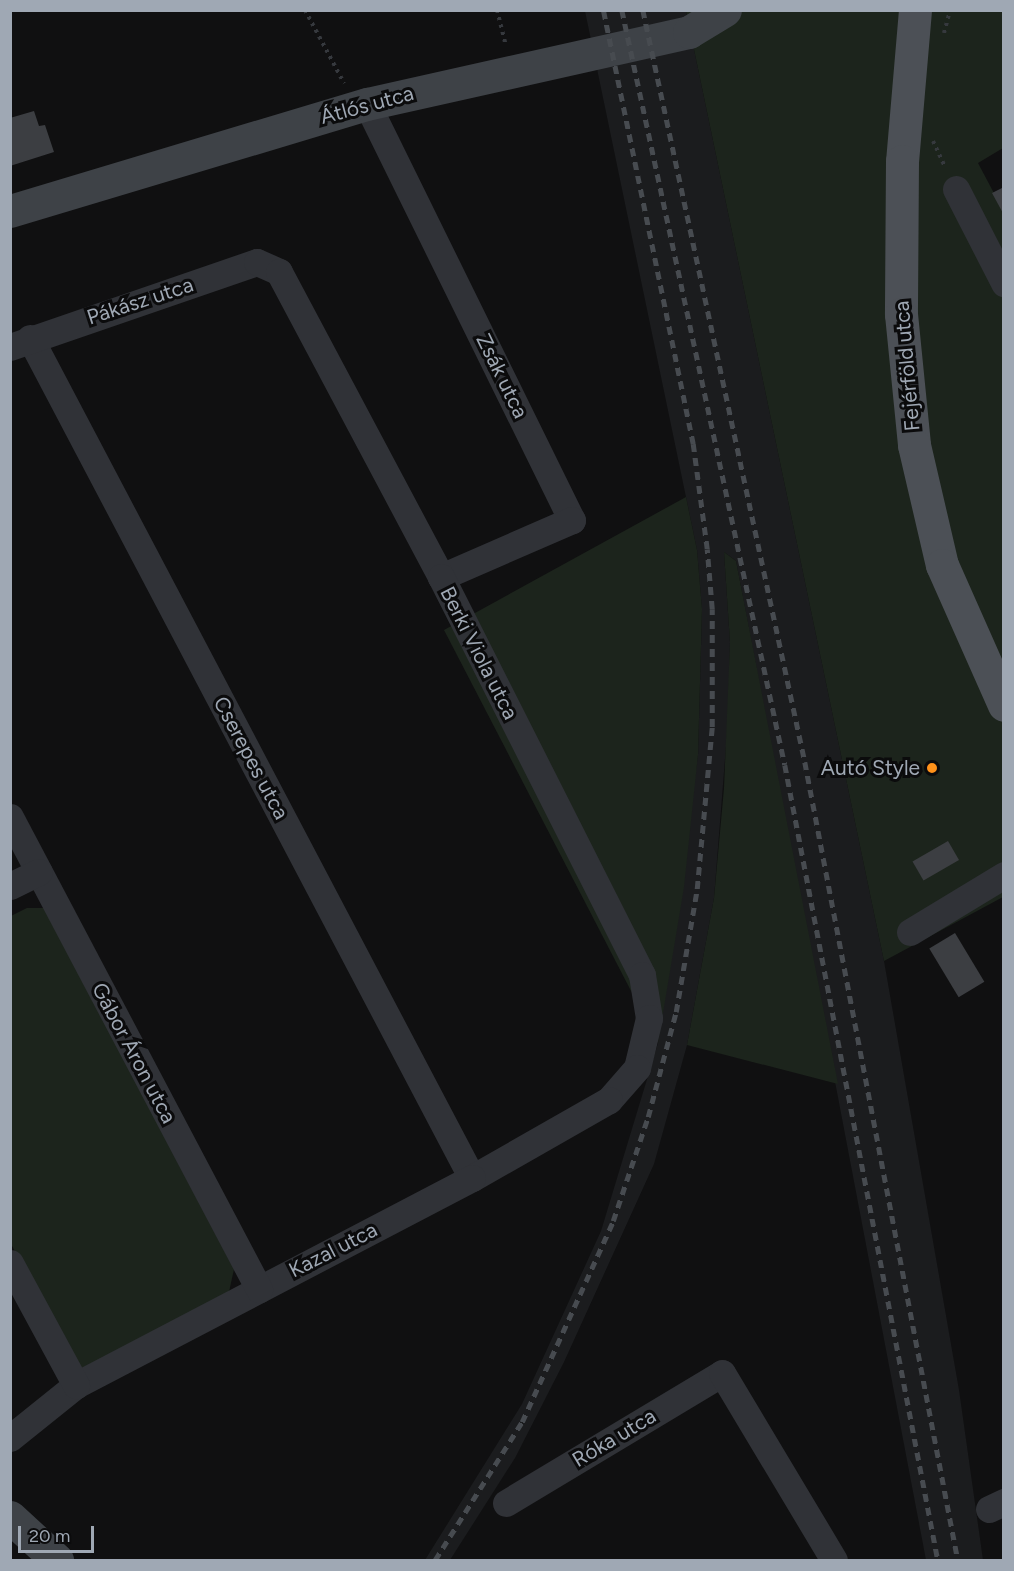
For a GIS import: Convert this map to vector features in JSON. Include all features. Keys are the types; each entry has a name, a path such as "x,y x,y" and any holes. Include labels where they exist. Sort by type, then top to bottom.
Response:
{"main road":[{"name":"Fejérföld utca","path":"915,10 902,161 901,314 914,445 942,565 1004,705"}],"street":[{"name":"Átlós utca","path":"10,211 362,106 689,32 725,10"},
{"name":"Zsák utca","path":"362,106 573,519 441,577"},
{"path":"956,189 1004,283"},
{"name":"Pákász utca","path":"20,342 257,262 271,266"},
{"name":"Berki Viola utca","path":"271,266 279,272 441,577 642,975 649,1018 644,1052"},
{"name":"Cserepes utca","path":"20,342 472,1178"},
{"name":"Gábor Áron utca","path":"10,817 259,1289"},
{"path":"10,886 39,872"},
{"path":"910,932 1004,875"},
{"name":"Kazal utca","path":"10,1438 76,1385 472,1178 609,1100 629,1080 644,1052"},
{"path":"10,1263 76,1385"},
{"name":"Róka utca","path":"506,1503 722,1373 834,1560"},
{"path":"10,1517 57,1560"}],"path":[{"path":"305,10 362,106"},
{"path":"497,10 513,70"},
{"path":"928,131 956,189"}],"shaded area":[{"path":"585,11 686,11 884,961 959,1390 983,1560 926,1560 736,561 724,552 730,642 728,721 714,898 687,1045 654,1164 564,1362 515,1458 450,1560 425,1560 522,1404 601,1231 658,1043 698,755 702,610 697,550"},
{"path":"686,11 1003,11 1003,148 978,163 1004,212 1003,897 884,961"},
{"path":"686,497 697,550 702,609 698,755 684,887 658,1043 444,630"},
{"path":"724,552 736,561 838,1084 687,1045 714,898 724,788 730,642"},
{"path":"27,908 44,908 234,1269 229,1292 79,1370 11,1244 11,916"}],"building":[{"path":"34,111 39,126 45,125 54,152 10,166 10,118"},
{"path":"1004,187 1004,215 992,193"},
{"path":"948,841 959,860 923,881 912,862"},
{"path":"955,933 984,982 959,997 929,948"}],"railway":[{"path":"435,1560 522,1422 613,1221 648,1117 676,1012 697,889 712,727 712,609 707,549 693,444 603,10"},
{"path":"622,10 785,765 938,1560"},
{"path":"643,10 805,762 958,1560"}],"place":[{"name":"Autó Style","path":"932,768"}]}
